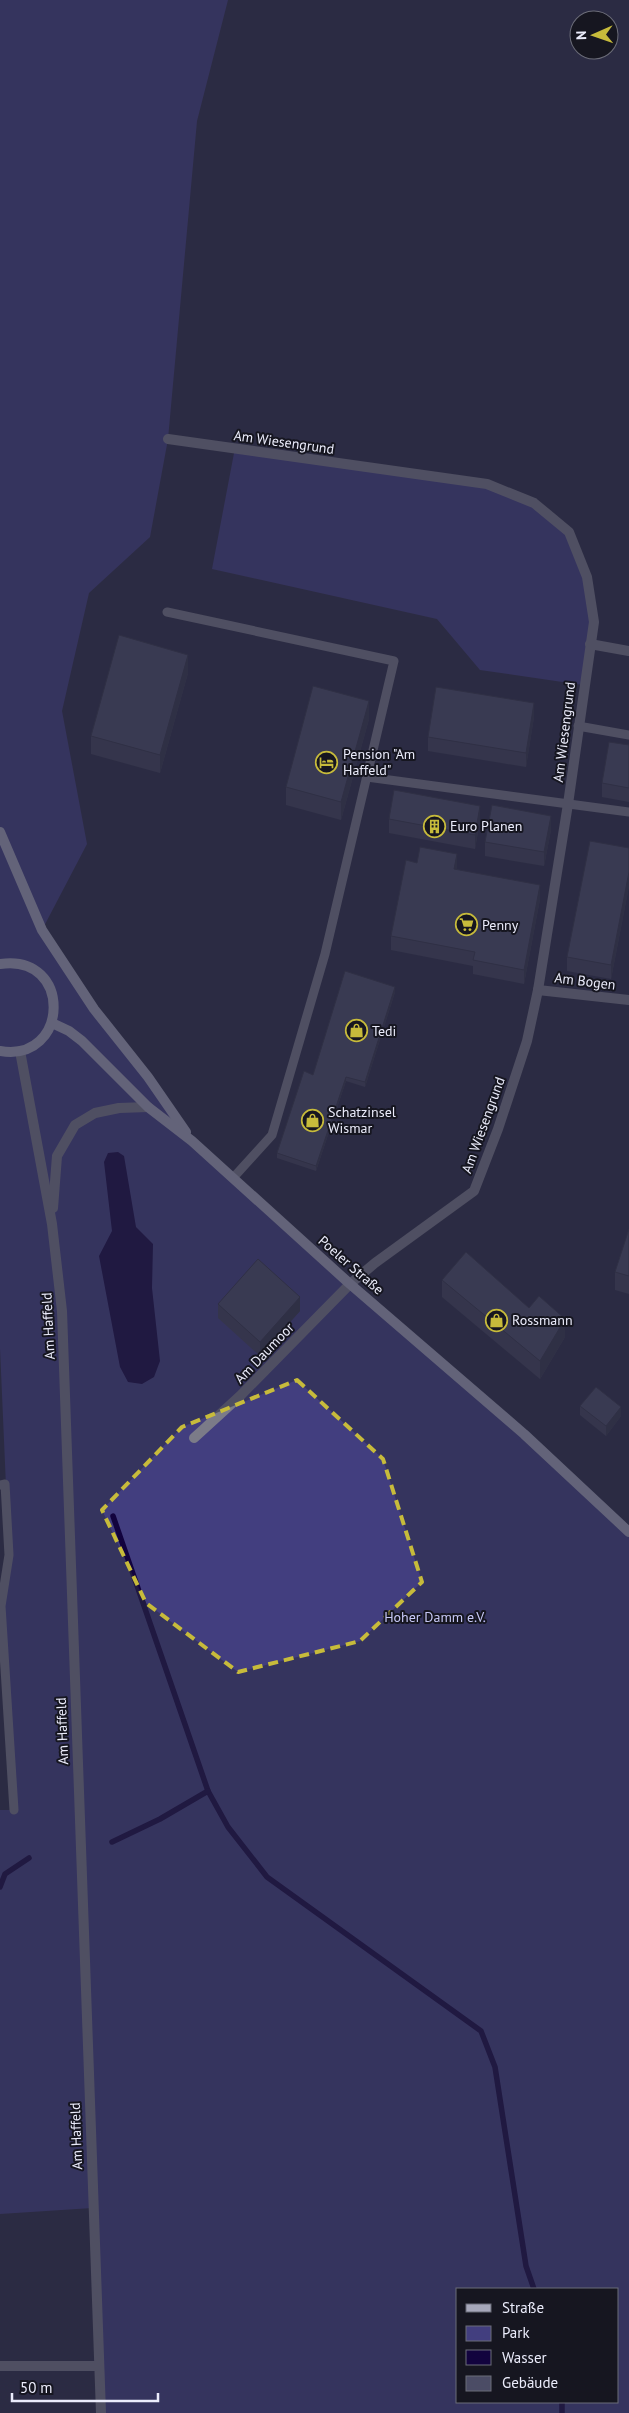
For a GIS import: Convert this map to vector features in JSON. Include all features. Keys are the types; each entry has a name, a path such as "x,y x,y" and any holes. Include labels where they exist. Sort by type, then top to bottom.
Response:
{"main road":[{"path":"0,832 42,930 94,1008 148,1077 192,1141"},
{"path":"0,964 25,965 38,972 48,984 54,997 55,1012 52,1023 42,1038 31,1048 20,1051 0,1051"},
{"name":"Poeler Straße","path":"52,1023 69,1031 82,1041 148,1107 192,1141 350,1284 524,1434 629,1532"}],"street":[{"name":"Am Wiesengrund","path":"168,439 487,484 534,503 569,532 587,577 594,622 568,804 538,990 527,1041 498,1129 474,1191 375,1263 350,1284"},
{"path":"590,644 629,651"},
{"name":"Am Bogen","path":"538,990 629,1000"},
{"name":"Am Haffeld","path":"20,1051 52,1224 62,1311 101,2413"},
{"path":"52,1224 57,1156 75,1125 95,1112 119,1108 148,1107"},
{"name":"Am Daumoor","path":"194,1438 240,1396 350,1284"},
{"path":"0,2366 99,2366"}],"lane":[{"path":"167,612 394,661 326,954 272,1135 232,1178"},
{"path":"578,726 629,735"},
{"path":"367,777 629,812"},
{"path":"0,1485 5,1484 9,1554 1,1606 14,1810"}],"highlighted area":[{"path":"297,1380 383,1459 422,1582 360,1641 238,1672 146,1603 102,1510 182,1427"}],"green space":[{"name":"Hoher Damm e.V.","path":"0,0 228,0 197,121 168,439 150,537 89,593 62,711 87,844 42,930 192,1141 629,1532 629,2413 101,2413 92,2208 0,2214 0,1810 13,1810 1,1606 9,1555 0,1348"},
{"path":"235,448 487,484 534,503 569,532 587,577 594,622 583,685 480,670 437,619 212,569"}],"water":[{"path":"118,1152 124,1156 136,1227 153,1244 152,1288 160,1361 154,1377 142,1384 128,1382 120,1367 99,1256 112,1231 104,1162 108,1153"}],"building":[{"path":"119,635 188,655 160,755 91,736"},
{"name":"Pension \"Am Haffeld\"","path":"313,686 369,701 341,802 286,787"},
{"path":"436,687 534,703 526,753 428,737"},
{"path":"609,742 629,745 629,788 602,783"},
{"path":"394,790 480,806 475,835 389,819"},
{"path":"492,805 551,816 544,852 485,842"},
{"path":"590,841 629,848 629,872 611,965 567,957"},
{"name":"Penny","path":"420,847 457,854 454,869 540,885 524,970 473,960 475,952 391,936 406,860 417,863"},
{"path":"345,971 395,987 365,1082 346,1077 316,1166 277,1153 304,1071 313,1075"},
{"path":"629,1229 629,1276 615,1272"},
{"path":"466,1252 529,1308 539,1296 565,1319 540,1361 442,1280"},
{"path":"258,1259 300,1297 260,1342 218,1304"},
{"path":"596,1387 621,1407 606,1426 580,1406"}],"waterway":[{"path":"113,1516 208,1791 228,1827 267,1877 481,2031 495,2067 526,2266 534,2288"},
{"path":"112,1842 160,1819 208,1791"},
{"path":"0,1887 5,1874 29,1858"},
{"path":"562,2403 562,2413"}],"place":[{"name":"Pension \"Am Haffeld\"","path":"327,762"},
{"name":"Euro Planen","path":"434,826"},
{"name":"Penny","path":"466,925"},
{"name":"Tedi","path":"356,1031"},
{"name":"Schatzinsel Wismar","path":"312,1120"},
{"name":"Rossmann","path":"496,1320"}]}
